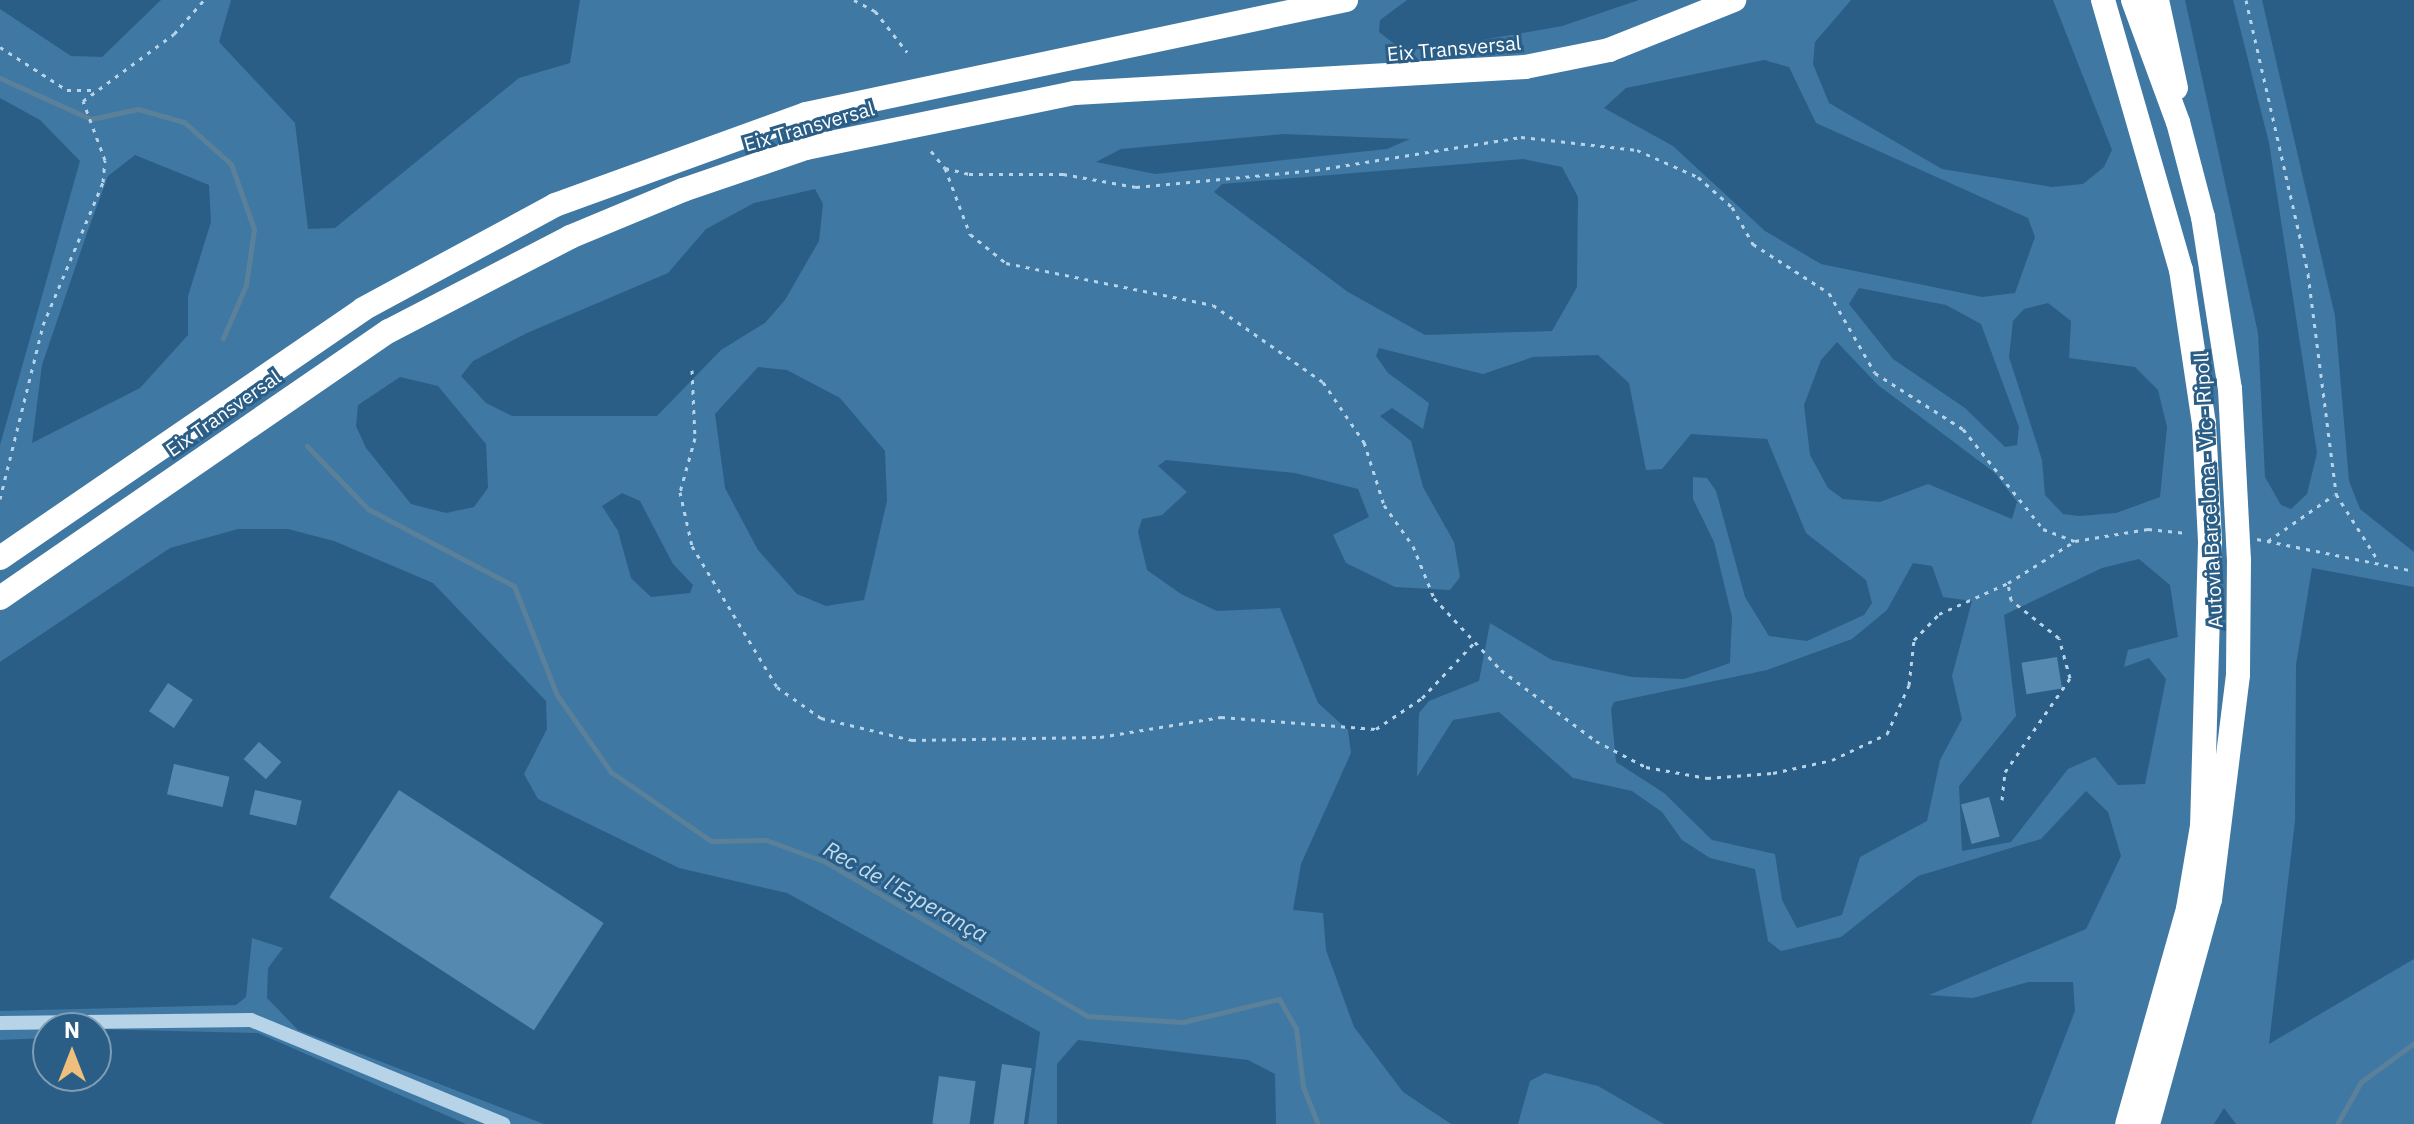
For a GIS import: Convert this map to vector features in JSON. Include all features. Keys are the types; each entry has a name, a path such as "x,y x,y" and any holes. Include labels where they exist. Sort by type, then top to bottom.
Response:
{"highway":[{"name":"Eix Transversal","path":"0,558 363,309 555,205 806,114 1346,0"},
{"name":"Eix Transversal","path":"0,598 389,331 570,237 683,190 806,148 1075,93 1525,67 1609,50 1734,0"},
{"name":"Autovia Barcelona - Vic - Ripoll","path":"2103,0 2181,270 2204,423 2210,542 2202,826 2188,909 2127,1124"},
{"name":"Autovia Barcelona - Vic - Ripoll","path":"2133,0 2178,122 2224,331 2240,618 2210,899 2148,1124"},
{"path":"2157,0 2175,69 2178,122"}],"street":[{"path":"0,1023 251,1020 503,1124"}],"path":[{"path":"0,499 43,325 103,182 105,160 83,101 91,90 174,34 204,0"},
{"path":"854,0 875,11 907,52"},
{"path":"2246,0 2308,274 2336,494 2379,562"},
{"path":"0,47 67,90 91,90"},
{"path":"945,168 1063,174 1136,187 1557,137 1669,160 1732,207 1753,244 1829,293 1875,373 1963,429 2043,529 2075,541"},
{"path":"931,151 945,168 970,234 1006,263 1213,305 1323,382 1364,442 1384,505 1408,536 1434,598 1474,643 1552,710 1646,767 1707,778 1773,773 1832,760 1887,734 1909,685 1914,640 1939,614 2008,583 2075,541 2148,529 2191,533"},
{"path":"692,370 695,438 680,492 692,546 777,687 821,718 912,740 1100,737 1221,717 1376,729 1422,698 1474,643"},
{"path":"2268,541 2336,494"},
{"path":"2257,539 2414,571"},
{"path":"2002,800 2005,772 2070,678 2059,638 2011,600 2008,583"}],"shaded area":[{"path":"161,0 231,0 219,42 295,123 308,229 335,228 519,78 570,63 580,0 1407,0 1380,20 1379,32 1397,46 1431,49 1562,26 1639,0 1851,0 1815,42 1813,64 1829,103 1942,169 2052,187 2083,184 2104,167 2112,150 2053,0 2185,0 2258,333 2265,477 2281,505 2291,509 2307,494 2317,453 2269,143 2233,0 2262,0 2335,316 2349,481 2360,509 2414,552 2414,587 2312,568 2296,665 2295,821 2269,1044 2414,959 2414,1124 2236,1124 2224,1108 2214,1124 2031,1124 2075,1011 2073,982 2028,982 1973,998 1929,995 2086,929 2121,856 2108,812 2086,791 2041,839 1918,876 1841,937 1781,951 1768,941 1755,869 1710,858 1682,840 1662,812 1632,791 1573,778 1499,712 1453,720 1417,777 1419,713 1429,701 1479,681 1490,623 1552,660 1632,677 1684,679 1730,663 1732,617 1714,542 1693,499 1693,477 1707,478 1716,491 1745,597 1769,636 1807,641 1864,615 1872,603 1866,580 1806,533 1767,439 1691,434 1662,469 1646,470 1629,383 1598,355 1533,357 1483,374 1379,348 1376,356 1388,373 1429,403 1423,429 1392,408 1380,416 1411,441 1423,487 1454,542 1460,577 1450,590 1395,587 1346,563 1333,535 1369,517 1358,489 1295,473 1166,460 1158,466 1187,492 1162,515 1142,519 1138,532 1147,570 1181,594 1217,611 1280,608 1318,703 1348,730 1351,753 1301,864 1293,910 1323,913 1326,950 1354,1027 1403,1092 1451,1124 1276,1124 1275,1074 1248,1060 1078,1040 1057,1064 1057,1124 1028,1124 1040,1032 787,893 679,868 538,799 524,774 547,729 546,701 433,583 334,541 288,529 238,529 170,548 0,662 0,445 80,161 40,120 0,98 0,9 71,56 102,57","holes":["1764,60 1789,67 1816,123 2028,218 2035,237 2015,293 1982,297 1821,264 1765,231 1673,146 1604,108 1626,88","1284,134 1410,139 1387,149 1155,174 1096,162 1121,149","135,155 209,185 211,222 188,296 188,335 140,388 32,443 42,365 108,176","1523,159 1562,167 1578,197 1577,287 1552,331 1425,335 1348,292 1214,192 1222,184","815,189 823,204 819,241 785,300 765,323 721,350 657,416 512,416 486,403 461,376 473,361 527,333 668,273 706,229 754,203","1859,288 1946,305 1981,324 2019,427 2017,445 2005,447 1965,408 1893,359 1849,304","2048,303 2071,321 2069,358 2135,367 2158,390 2167,427 2160,497 2116,513 2063,514 2045,495 2042,460 2009,357 2013,321 2024,309","1837,342 1878,385 1995,473 2017,502 2012,519 1928,484 1880,502 1843,499 1828,488 1810,455 1804,405 1821,360","758,367 787,370 840,398 885,451 887,501 864,600 826,606 797,594 758,550 725,488 715,414","400,377 438,386 486,444 488,488 474,507 446,513 411,504 366,448 356,426 358,405","622,493 640,501 673,564 693,585 690,593 651,597 631,578 618,531 602,506","2139,559 2170,585 2178,637 2128,650 2124,667 2149,658 2166,679 2145,784 2118,785 2095,757 2068,769 2011,842 1962,851 1959,786 2016,716 2004,615 2102,568","1913,563 1932,566 1943,597 1972,601 1952,676 1962,719 1940,760 1927,821 1860,857 1842,915 1797,928 1782,900 1775,854 1712,840 1664,793 1616,762 1611,709 1614,702 1767,670 1852,639 1887,610"]},
{"path":"252,938 283,948 268,968 267,998 298,1030 544,1124 466,1124 258,1033 112,1030 112,1012 32,1012 32,1039 0,1040 0,1011 236,1005 246,997"},
{"path":"1545,1073 1598,1086 1664,1124 1518,1124 1530,1081"}],"building":[{"path":"2057,657 2062,689 2026,694 2021,663"},
{"path":"168,683 193,700 174,728 149,711"},
{"path":"259,742 281,762 266,779 244,759"},
{"path":"174,764 230,777 223,807 167,794"},
{"path":"255,790 302,801 296,825 249,814"},
{"path":"399,790 604,923 534,1030 329,897"},
{"path":"1989,797 2000,837 1972,844 1961,805"},
{"path":"1002,1064 1032,1068 1024,1124 994,1124"},
{"path":"939,1076 976,1081 970,1124 932,1124"}],"waterway":[{"name":"Rec de l'Esperança","path":"0,78 91,119 138,109 184,122 231,164 254,229 246,285 223,338"},
{"name":"Rec de l'Esperança","path":"307,446 368,509 514,586 557,695 611,772 711,841 766,840 826,862 1087,1016 1183,1022 1279,999 1296,1028 1303,1087 1318,1124"},
{"name":"Rec de l'Esperança","path":"2337,1124 2361,1082 2414,1043"}]}
